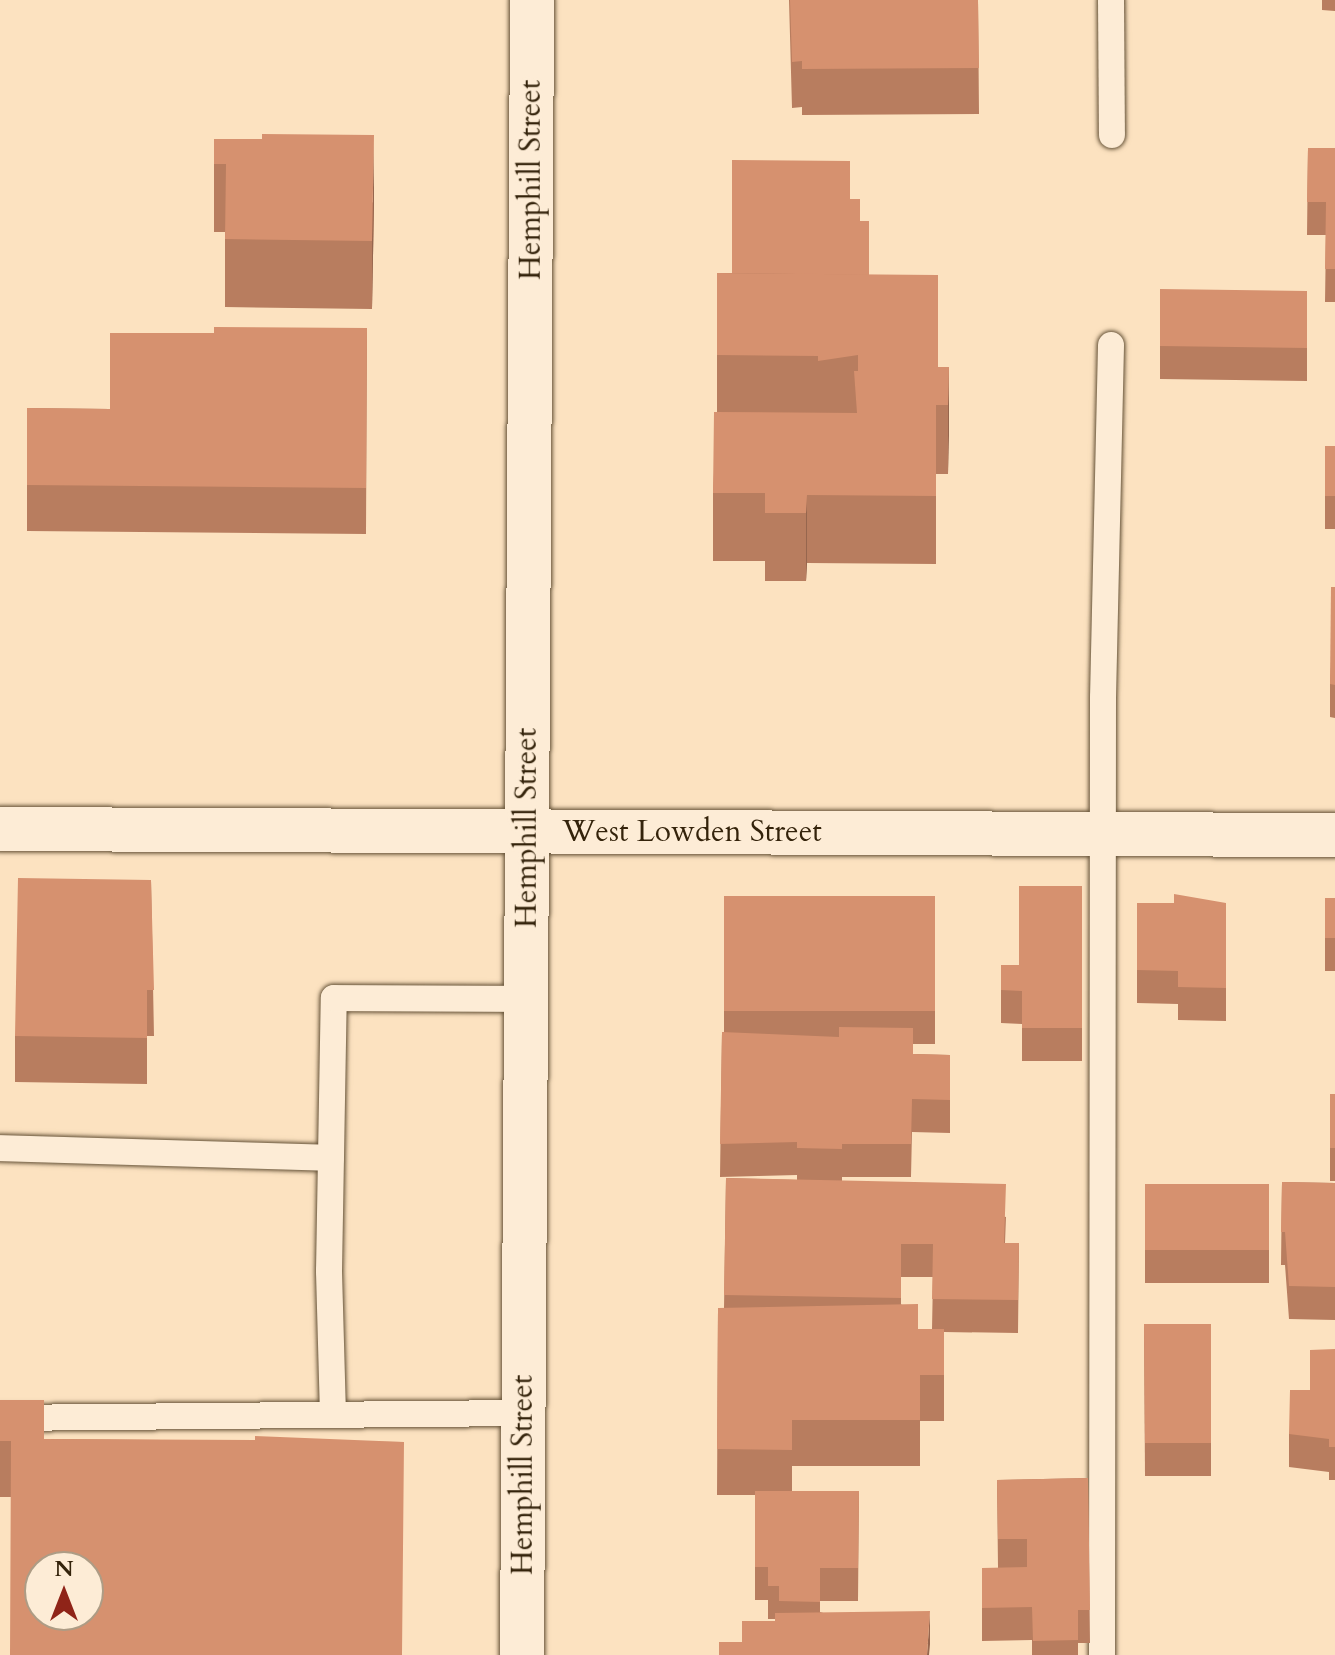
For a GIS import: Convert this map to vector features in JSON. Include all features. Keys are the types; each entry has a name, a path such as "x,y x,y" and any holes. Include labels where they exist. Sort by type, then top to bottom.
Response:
{"main road":[{"name":"Hemphill Street","path":"522,1655 532,0"},
{"name":"West Lowden Street","path":"0,829 1335,835"}],"lane":[{"path":"1111,0 1112,135"},
{"path":"1102,1655 1102,833 1111,345"},
{"path":"333,1415 331,1158 334,998 526,999"},
{"path":"0,1148 331,1158"},
{"path":"0,1418 524,1413"}],"building":[{"path":"790,0 978,0 979,68 802,69 802,61 792,62"},
{"path":"262,134 374,135 372,241 225,239 226,164 214,164 214,139 262,139"},
{"path":"1308,148 1335,148 1335,269 1325,269 1326,202 1307,202"},
{"path":"732,160 850,161 850,199 860,199 860,221 869,221 869,275 732,273"},
{"path":"717,273 938,275 938,367 949,367 948,405 936,405 936,496 807,495 806,513 765,513 765,493 713,493 714,412 857,413 854,371 858,371 858,355 818,361 818,356 717,355"},
{"path":"1160,289 1307,291 1307,348 1160,346"},
{"path":"214,327 367,328 366,488 27,485 27,408 110,409 110,333 214,333"},
{"path":"1325,446 1335,446 1335,496 1325,496"},
{"path":"1331,587 1335,587 1335,685 1330,684"},
{"path":"18,878 151,880 154,990 147,990 147,1038 15,1036"},
{"path":"1019,886 1082,886 1082,1028 1022,1028 1022,991 1001,990 1001,965 1019,965"},
{"path":"1174,894 1226,903 1226,988 1178,987 1178,971 1137,970 1137,903 1174,903"},
{"path":"724,896 935,896 935,1011 724,1011"},
{"path":"1325,898 1335,898 1335,938 1325,938"},
{"path":"839,1027 913,1028 913,1054 950,1055 950,1100 912,1099 911,1144 842,1144 842,1149 797,1148 797,1142 720,1144 722,1032 839,1037"},
{"path":"1330,1094 1335,1094 1335,1148 1330,1148"},
{"path":"726,1178 1006,1184 1004,1243 1019,1243 1018,1300 932,1299 933,1244 901,1244 901,1298 724,1295"},
{"path":"1282,1182 1335,1183 1335,1287 1289,1286 1285,1232 1281,1232"},
{"path":"1145,1184 1269,1184 1269,1250 1145,1250"},
{"path":"918,1304 918,1329 944,1329 944,1375 920,1375 920,1420 792,1420 792,1450 717,1449 718,1308"},
{"path":"1144,1324 1211,1324 1211,1443 1145,1443"},
{"path":"1335,1349 1335,1447 1329,1447 1329,1439 1289,1434 1290,1390 1310,1390 1310,1350"},
{"path":"0,1400 44,1400 44,1439 255,1440 255,1436 404,1442 402,1655 10,1655 11,1441 0,1441"},
{"path":"1088,1478 1090,1610 1078,1610 1078,1640 1033,1641 1032,1607 982,1608 982,1568 1027,1567 1027,1539 998,1539 997,1480"},
{"path":"755,1491 859,1491 858,1568 820,1568 820,1602 779,1601 779,1586 768,1586 768,1567 755,1567"},
{"path":"930,1611 927,1655 719,1655 719,1642 742,1642 742,1621 775,1621 775,1613"}]}
